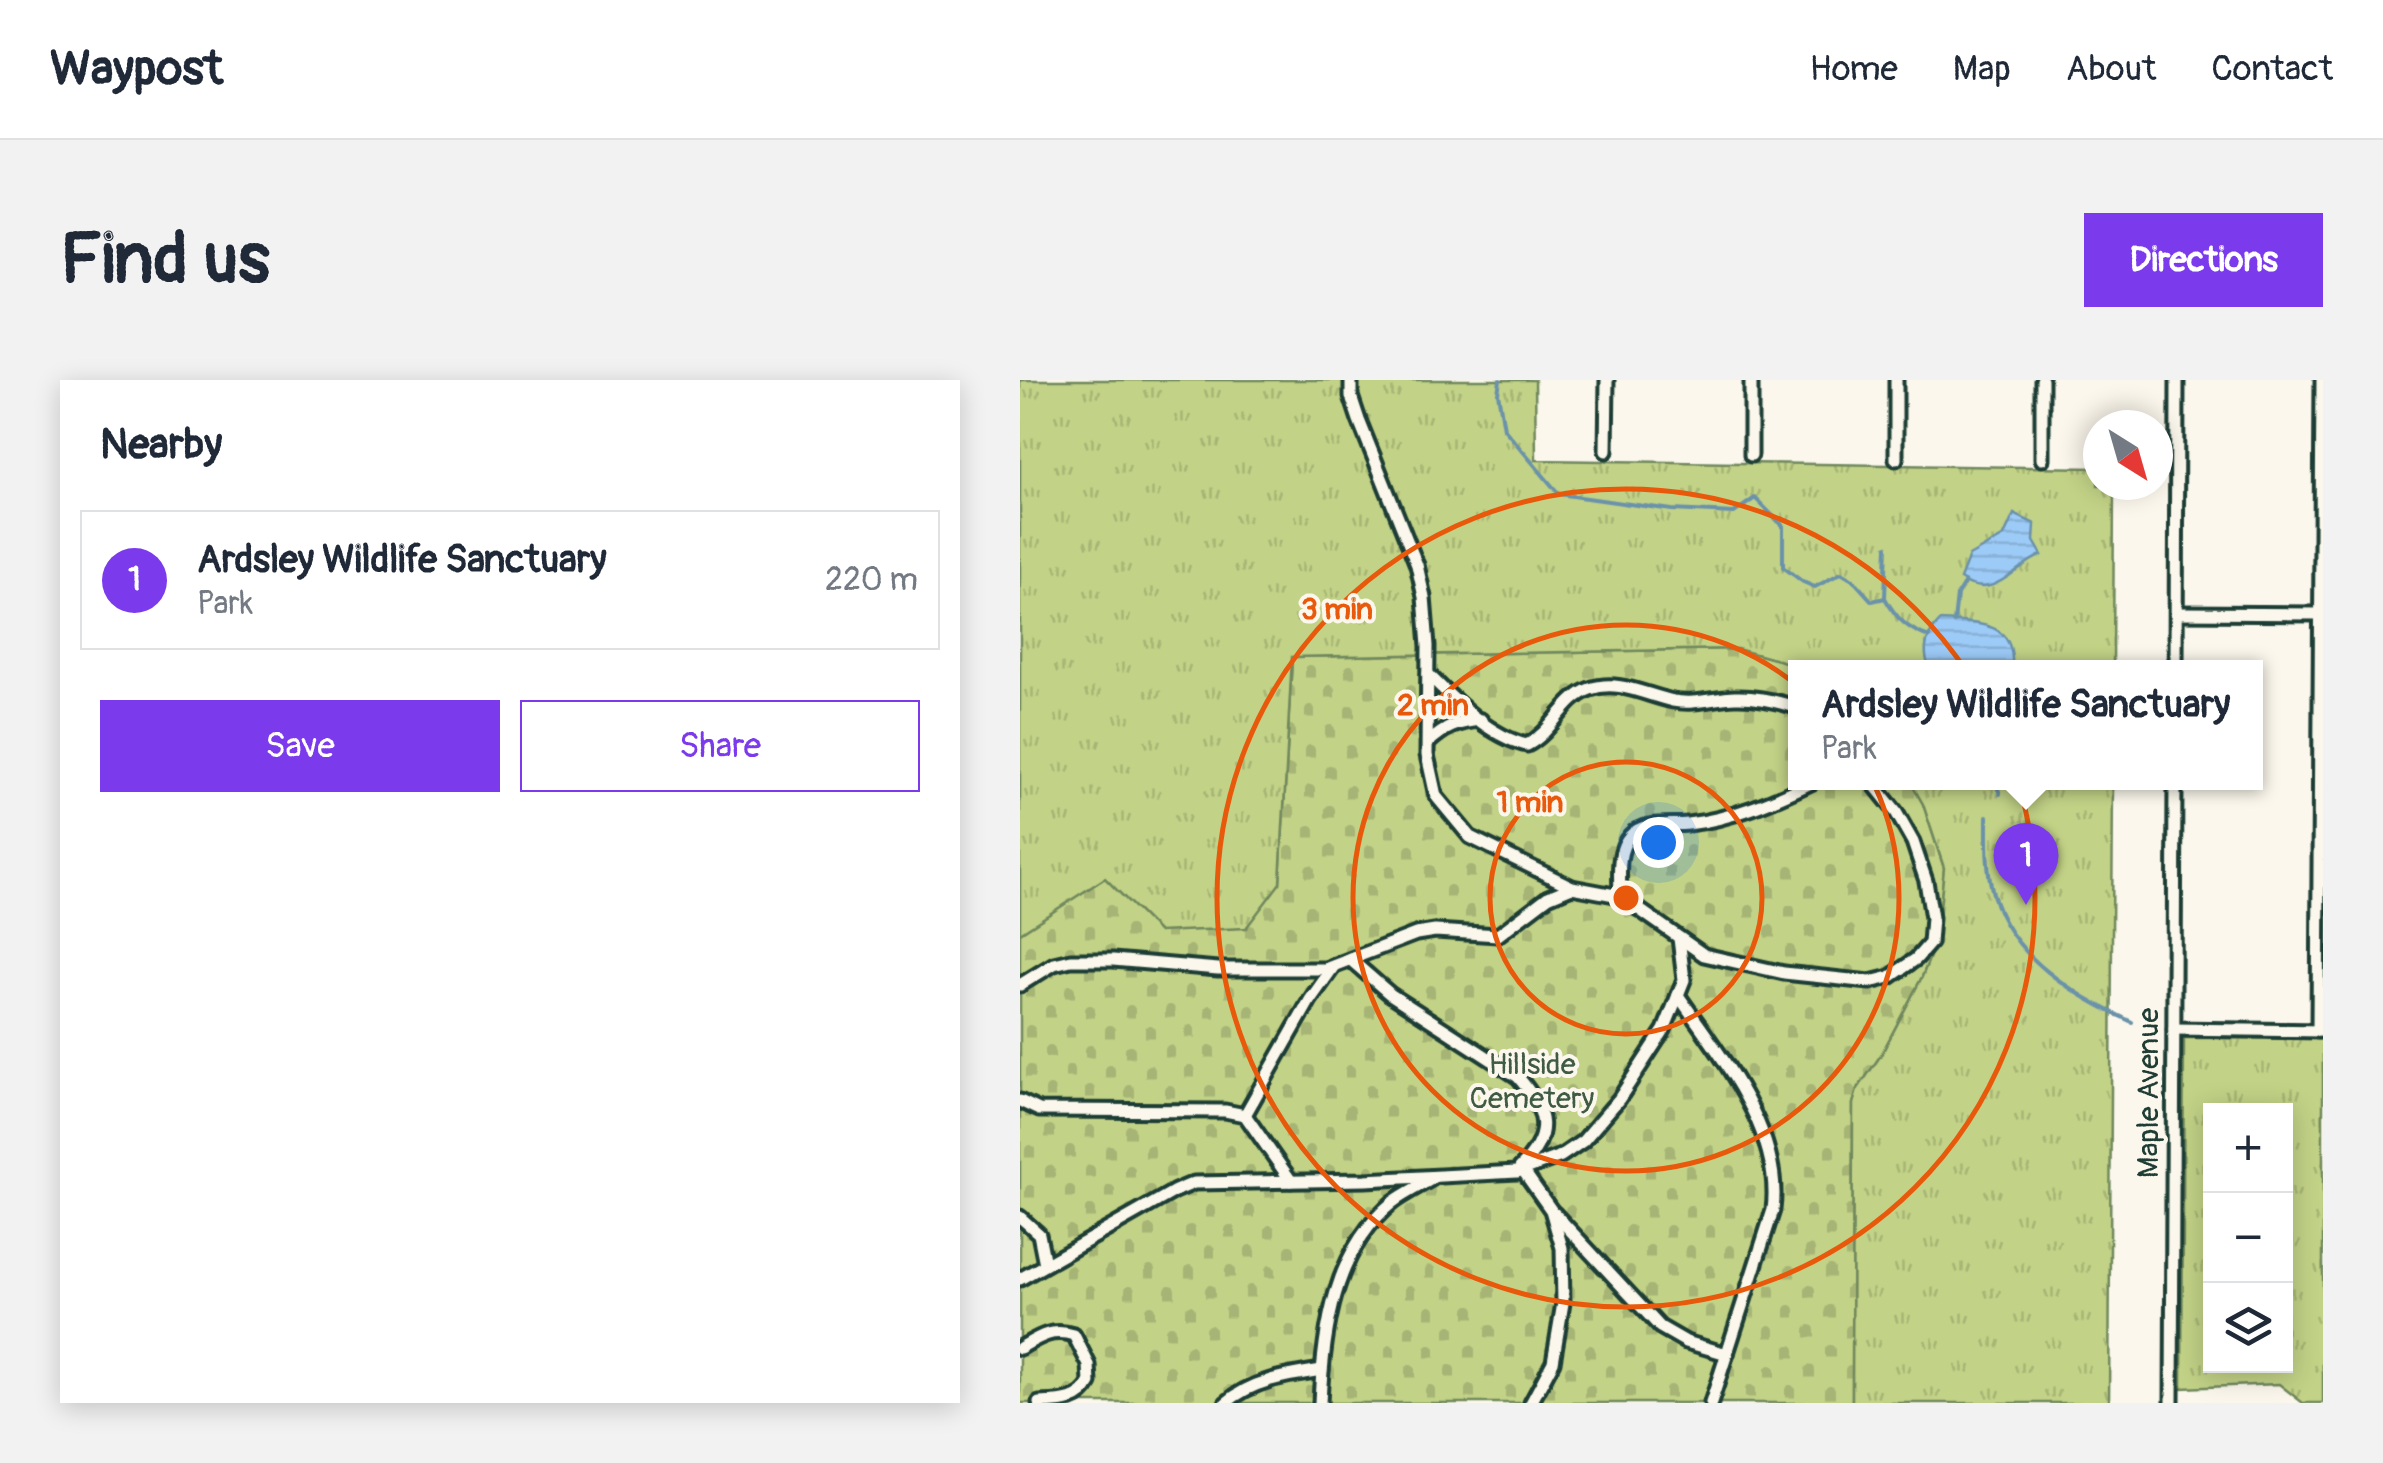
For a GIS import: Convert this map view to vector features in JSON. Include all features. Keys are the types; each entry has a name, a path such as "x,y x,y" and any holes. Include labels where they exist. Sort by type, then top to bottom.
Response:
{"street":[{"path":"1352,380 1351,396 1358,420 1417,565 1424,597 1428,743 1436,796 1470,838 1572,887 1620,896 1704,955 1784,972 1870,982 1890,977 1916,959 1930,943 1932,918 1926,881 1913,842 1878,790"},
{"path":"1606,380 1606,451"},
{"path":"1751,380 1751,454"},
{"path":"1896,380 1896,459"},
{"path":"2042,380 2042,459"},
{"path":"2176,660 2177,380"},
{"path":"2174,1030 2320,1031 2322,380"},
{"path":"2176,613 2322,614"},
{"path":"1428,674 1481,720 1514,742 1528,745 1551,728 1575,696 1615,684 1674,701 1692,703 1734,697 1788,705"},
{"path":"1428,743 1444,728 1481,720"},
{"path":"1620,896 1620,862 1626,839 1640,827 1731,816 1794,790"},
{"name":"Maple Avenue","path":"2172,1403 2176,790"},
{"path":"1020,985 1054,964 1071,960 1218,969 1325,969 1416,934 1498,935 1538,903 1572,887"},
{"path":"1020,1278 1194,1183 1519,1171 1561,1156 1583,1141 1619,1099 1664,1030 1684,980 1679,938"},
{"path":"1352,961 1390,994 1518,1077 1533,1094 1544,1130 1536,1152 1519,1171"},
{"path":"1245,1115 1310,1000 1334,966"},
{"path":"1678,995 1730,1071 1763,1138 1776,1188 1711,1403"},
{"path":"1021,1103 1039,1110 1226,1111 1245,1115 1290,1181"},
{"path":"1519,1171 1660,1326 1686,1342 1727,1354"},
{"path":"1320,1403 1325,1330 1338,1286 1363,1236 1393,1202 1437,1176"},
{"path":"1531,1403 1553,1362 1562,1304 1562,1248 1551,1210"},
{"path":"1020,1217 1039,1234 1045,1264"},
{"path":"1020,1348 1048,1332 1064,1332 1074,1335 1089,1365 1090,1383 1079,1396 1039,1403"},
{"path":"1226,1403 1241,1391 1262,1383 1322,1370"}],"green space":[{"path":"1020,380 1535,380 1536,460 2083,468 2083,500 2114,500 2113,660 1788,663 1737,649 1292,657 1280,883 1246,928 1159,932 1105,878 1020,933"},
{"name":"Hillside Cemetery","path":"1737,649 1788,663 1788,790 1915,790 1944,868 1937,939 1922,977 1881,1055 1857,1090 1853,1104 1852,1403 1020,1403 1020,933 1105,878 1159,932 1280,883 1292,657"},
{"path":"1915,790 2113,790 2109,1403 1852,1403 1853,1104 1857,1090 1881,1055 1922,977 1937,939 1944,868"},
{"path":"2184,1038 2323,1038 2323,1403 2303,1403 2279,1384 2182,1388"}],"water":[{"path":"2014,514 2035,524 2034,541 2042,555 1993,585 1972,585 1960,579 1969,556 2004,536"},
{"path":"1940,621 1991,627 2007,640 2012,660 1927,660 1927,642"}],"waterway":[{"path":"1500,380 1498,393 1504,429 1559,494 1672,510 1734,513 1755,498 1783,526 1783,567 1815,587 1841,573 1872,601 1885,598 1903,622 1929,637"},
{"path":"1885,597 1887,546"},
{"path":"1954,622 1957,595 1965,582"},
{"path":"1998,790 2000,794"},
{"path":"1987,816 1993,894 2014,937 2068,987 2132,1022"}],"place":[{"name":"Ardsley Wildlife Sanctuary","path":"2026,905"}]}
